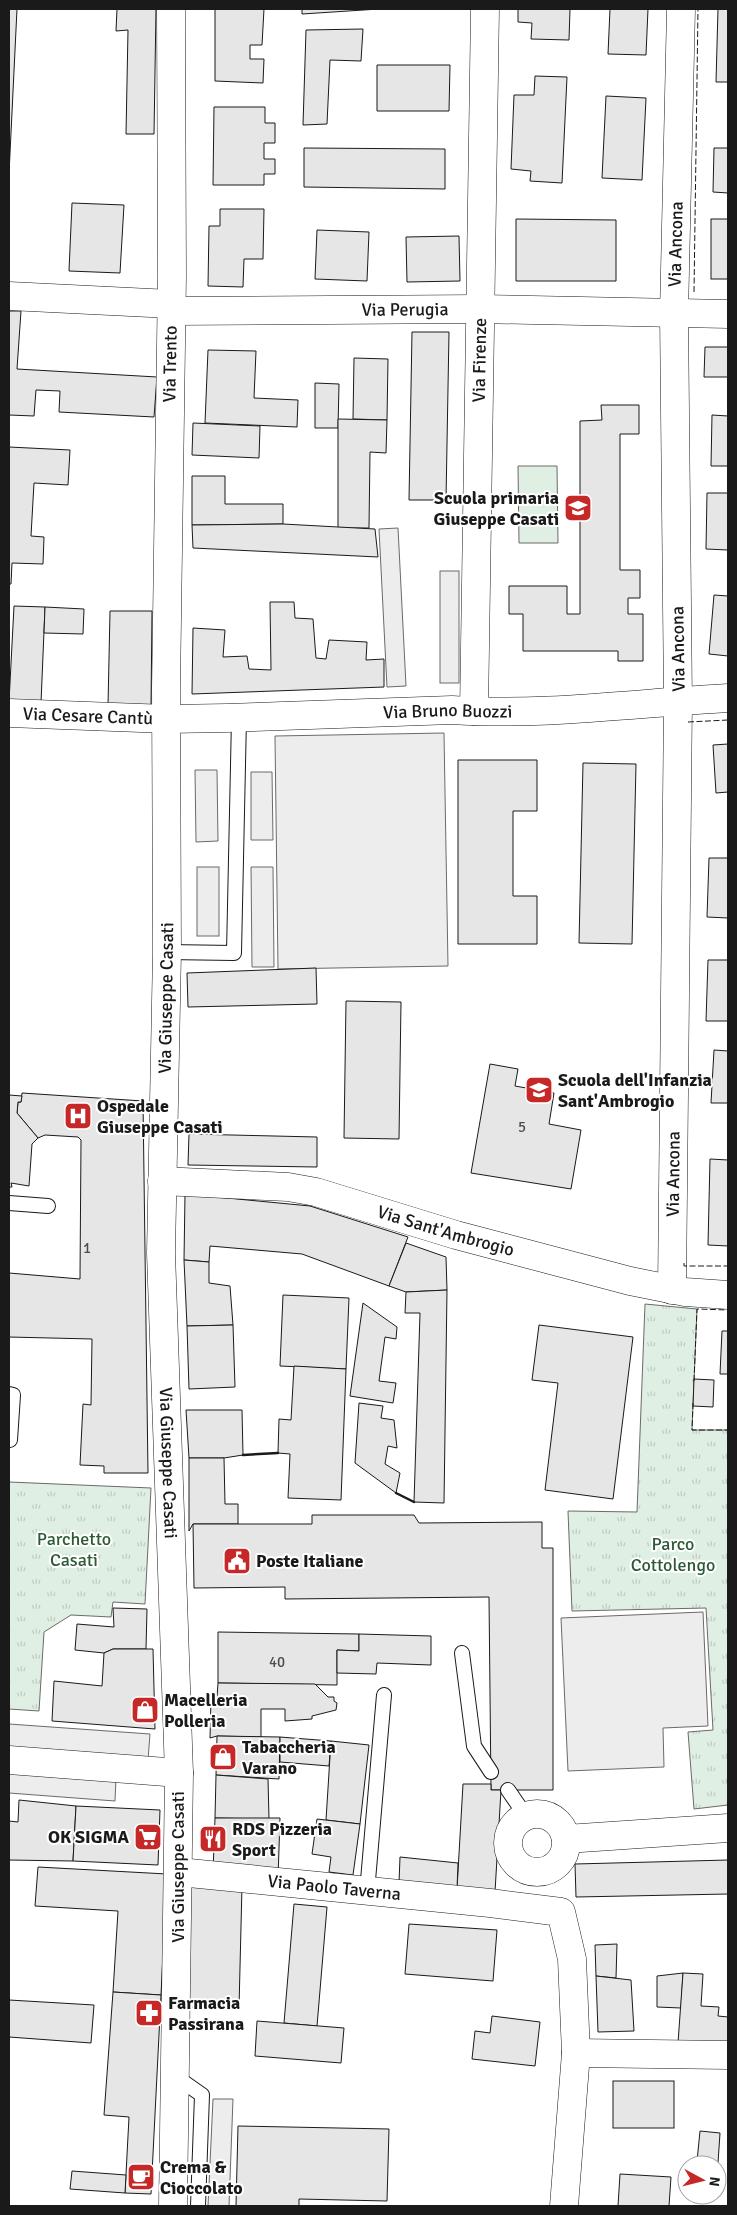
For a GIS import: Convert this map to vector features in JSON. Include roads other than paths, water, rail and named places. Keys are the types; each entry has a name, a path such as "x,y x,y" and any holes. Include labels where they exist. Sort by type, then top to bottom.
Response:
{"street":[{"name":"Via Trento","path":"167,719 171,308 171,9"},
{"name":"Via Firenze","path":"474,711 485,9"},
{"name":"Via Ancona","path":"672,1290 678,701 674,314 681,9"},
{"name":"Via Perugia","path":"9,296 171,308 479,309 728,314"},
{"name":"Via Bruno Buozzi","path":"167,719 452,710 570,710 728,698"},
{"name":"Via Cesare Cantù","path":"9,713 167,719"},
{"name":"Via Giuseppe Casati","path":"167,719 167,952 162,1272 179,1773 173,2206"},
{"name":"Via Sant'Ambrogio","path":"162,1181 288,1187 316,1192 456,1235 630,1281 672,1290 728,1295"},
{"path":"9,1760 179,1773"},
{"path":"490,1903 509,1883 532,1867 559,1862 564,1854 566,1839 562,1828 548,1816 530,1814 521,1819 510,1830 508,1839 510,1856 532,1867 561,1912 572,1959 576,2053 564,2206"},
{"path":"566,1839 728,1828"},
{"name":"Via Paolo Taverna","path":"179,1872 490,1903 561,1912"},
{"path":"576,2053 728,2055"}],"lane":[{"path":"167,952 234,953 239,718"},
{"path":"9,1203 48,1206"},
{"path":"9,1394 13,1395 9,1440"},
{"path":"462,1653 474,1746 491,1772"},
{"path":"367,1892 384,1695"},
{"path":"508,1790 519,1806 521,1819"},
{"path":"175,2076 202,2095 198,2206"}],"place":[{"name":"Scuola primaria Giuseppe Casati","path":"578,508"},
{"name":"Scuola dell'Infanzia Sant'Ambrogio","path":"539,1090"},
{"name":"Ospedale Giuseppe Casati","path":"78,1116"},
{"name":"Poste Italiane","path":"237,1561"},
{"name":"Macelleria Polleria","path":"145,1710"},
{"name":"Tabaccheria Varano","path":"223,1757"},
{"name":"OK SIGMA","path":"148,1837"},
{"name":"RDS Pizzeria Sport","path":"213,1839"},
{"name":"Farmacia Passirana","path":"149,2013"},
{"name":"Crema & Cioccolato","path":"141,2177"}],"park label":[{"name":"Parchetto Casati","path":"74,1549"},
{"name":"Parco Cottolengo","path":"673,1554"}]}
